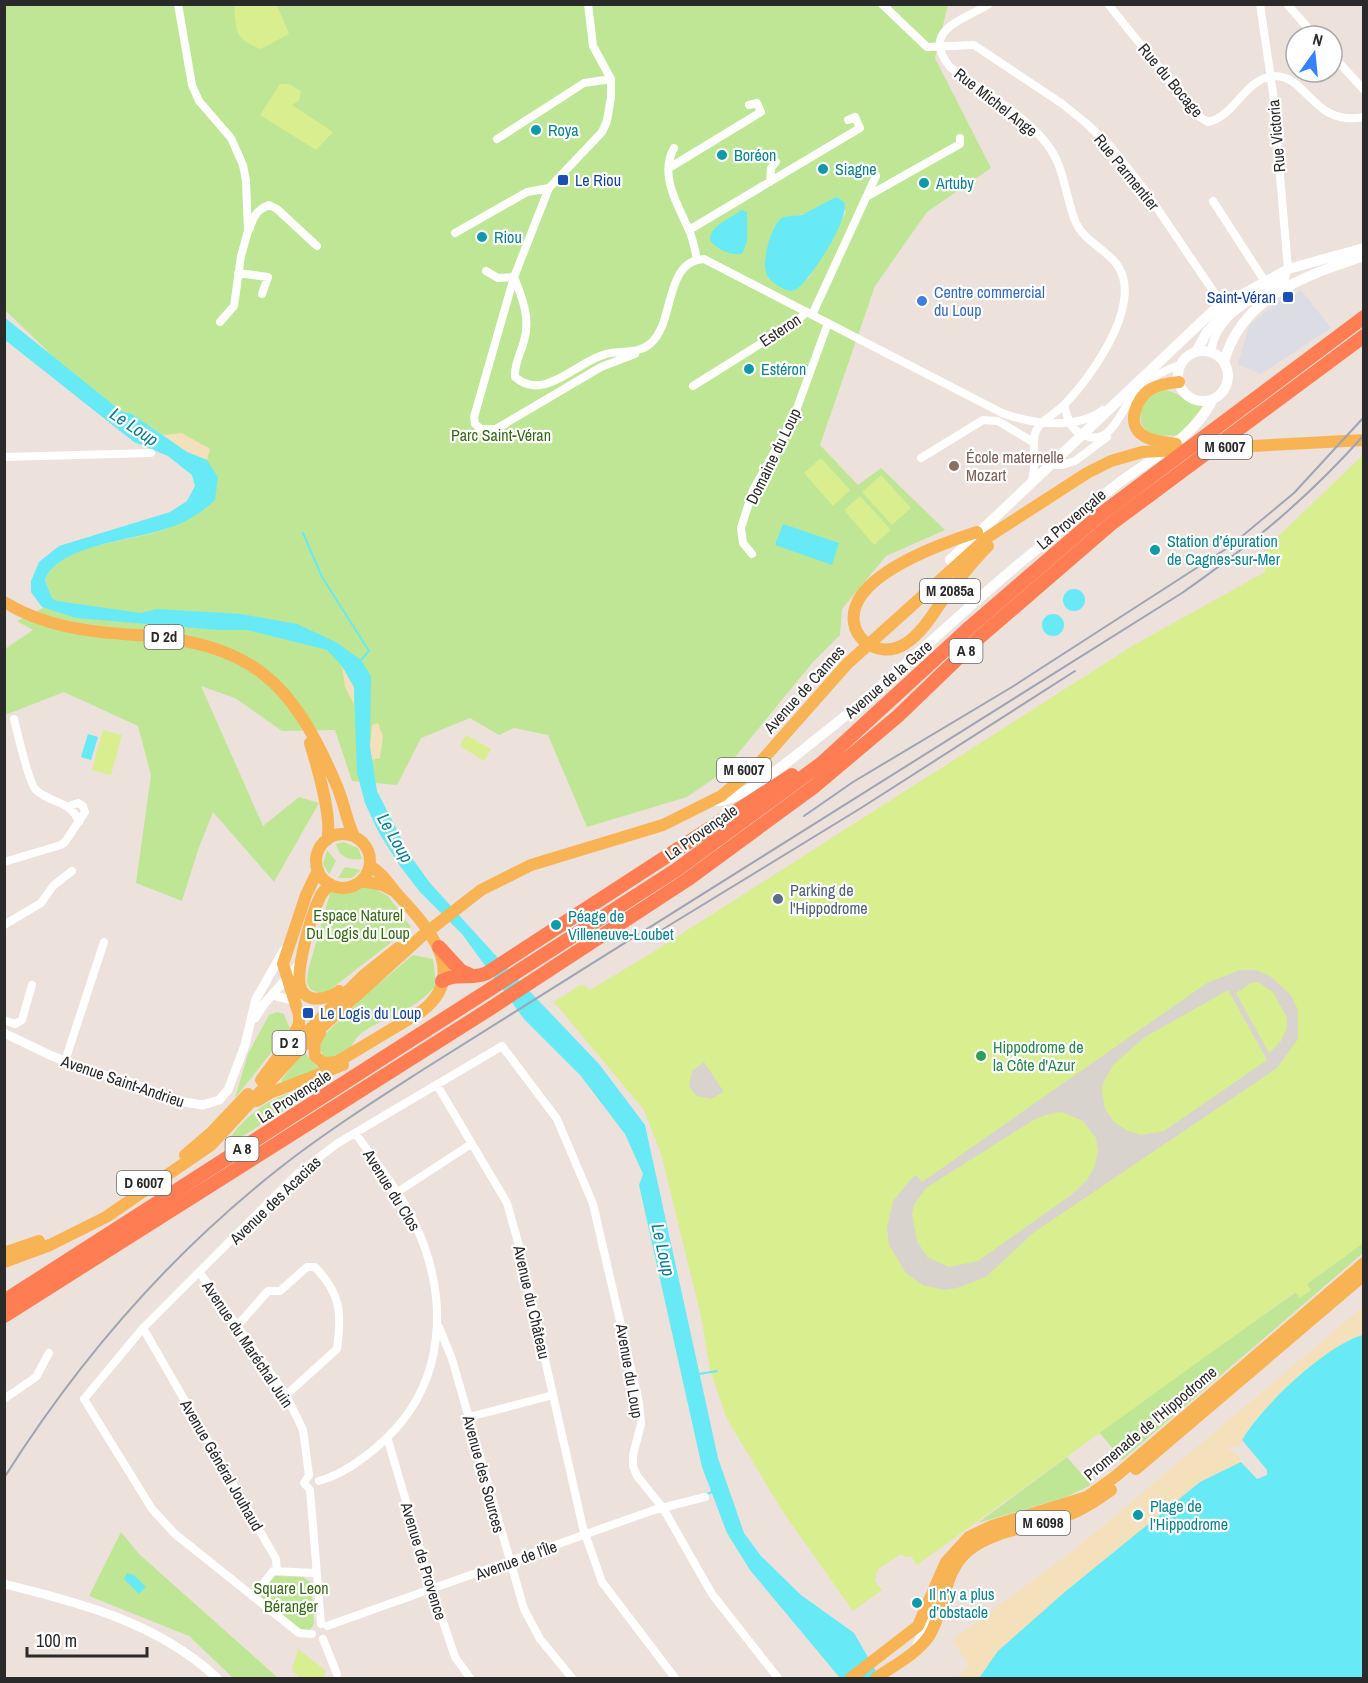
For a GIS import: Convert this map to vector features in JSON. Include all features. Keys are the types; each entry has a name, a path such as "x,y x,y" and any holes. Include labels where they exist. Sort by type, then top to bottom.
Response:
{"highway":[{"name":"La Provençale","path":"4,1300 676,870 752,816 822,763 888,705 970,627 1101,514 1364,317"},
{"name":"La Provençale","path":"4,1316 565,961 687,880 815,786 898,716 980,637 1111,524 1364,336"},
{"path":"442,981 454,976 481,975 536,942 767,792 888,705"},
{"path":"439,947 461,971 481,975"},
{"path":"4,1326 50,1287"}],"main road":[{"name":"M 2085a","path":"1016,518 972,562 913,638 894,648 877,649 857,635 854,623 855,609 872,584 906,562 977,532 1122,398 1195,325 1222,304 1288,269 1364,248"},
{"path":"1224,362 1211,352 1196,352 1186,357 1180,365 1179,382 1185,393 1193,399 1205,401 1213,399 1223,390 1227,382 1224,362 1237,329 1266,301 1311,274 1364,256"},
{"path":"1196,352 1207,332 1243,292"},
{"path":"1160,446 1145,438 1135,425 1136,408 1145,393 1154,387 1179,382"},
{"name":"Avenue de la Gare","path":"713,801 723,802 745,791 854,710 1038,547 1193,429 1206,413 1213,399"},
{"name":"Avenue de Cannes","path":"261,1080 315,1020 363,976 479,888 530,859 689,808 726,786 740,775 843,659 950,560 1012,512 1078,471 1114,454 1160,446 1364,435"},
{"name":"Avenue de Cannes","path":"479,888 531,865 663,825 713,801 756,767 847,664 963,559 1016,518 1069,483 1112,461 1160,446 1364,440"},
{"path":"950,560 977,532"},
{"name":"D 2d","path":"4,602 36,618 74,629 166,637 221,649 243,659 274,681 301,716 337,786 354,836"},
{"name":"D 2d","path":"301,716 321,783 329,828 327,840"},
{"path":"342,834 354,836 368,849 370,866 362,881 350,887 330,884 318,870 318,853 327,840 342,834"},
{"path":"327,1024 313,1049 315,1056 323,1063 337,1062 427,1007 438,992 442,981 444,967 439,947 424,924 387,880 370,866"},
{"name":"D 2","path":"298,996 286,980 283,964 287,946 318,870"},
{"path":"362,881 383,885 396,892"},
{"name":"D 2","path":"261,1080 296,1032 300,1020 298,996 302,961 318,899 330,884"},
{"name":"Avenue de Cannes","path":"4,1262 77,1233 141,1194 212,1145 283,1067 420,934"},
{"path":"298,996 328,998 363,976"},
{"path":"237,1120 261,1098 328,1072 362,1053 371,1043"},
{"name":"D 6007","path":"4,1253 72,1227 136,1190 203,1141 261,1080"},
{"name":"Promenade de l'Hippodrome","path":"876,1678 906,1656 918,1640 927,1605 946,1562 969,1537 992,1526 1063,1506 1094,1492 1116,1476 1364,1263"},
{"name":"Promenade de l'Hippodrome","path":"854,1676 930,1635 955,1566 968,1552 985,1540 1067,1516 1091,1504 1119,1484 1364,1275"}],"street":[{"path":"178,4 192,85 199,101 231,138 243,165 248,231"},
{"path":"588,4 593,46 611,79 610,108 602,132 549,188 514,277 474,417 475,424 481,429 496,429 601,367 634,355 651,343 660,331 680,273 686,266 697,260 713,262 967,396 1018,418 1035,431 1033,442 1036,454 1031,482"},
{"path":"882,4 927,47 940,48 944,32 952,23 989,4"},
{"name":"Rue du Bocage","path":"1108,4 1198,116 1208,122 1218,120 1251,86 1270,77"},
{"name":"Rue Victoria","path":"1260,4 1270,77 1288,269"},
{"path":"1287,4 1304,24"},
{"name":"Rue Parmentier","path":"940,48 974,45 1061,103 1095,131 1144,189 1222,304"},
{"name":"Rue Michel Ange","path":"940,48 943,58 950,67 1025,123 1052,151 1078,227 1110,256 1122,277 1124,290 1122,307 1114,335 1064,405 1035,431"},
{"path":"1344,68 1364,90"},
{"path":"1270,77 1285,77 1295,83 1312,102 1334,116 1352,119 1364,117"},
{"path":"497,139 584,83 611,79"},
{"path":"669,168 761,112 757,103 749,105"},
{"path":"689,230 860,128 855,117 848,120"},
{"path":"866,197 960,144 960,138"},
{"path":"675,148 669,168 669,181 689,230 697,260"},
{"path":"770,182 771,168 776,162"},
{"path":"809,314 876,176"},
{"path":"455,233 527,192 549,188"},
{"path":"1213,201 1264,280"},
{"path":"220,322 234,306 238,273 248,231 260,208 269,205 277,209 317,246"},
{"path":"1211,352 1215,334 1226,321 1243,305 1285,278 1288,269"},
{"path":"486,271 498,278 514,277"},
{"path":"238,273 268,277 262,294"},
{"path":"514,277 524,302 526,318 526,332 514,368 515,377 522,383 532,386 544,385 591,360 642,348"},
{"name":"Esteron","path":"693,386 809,314"},
{"name":"Domaine du Loup","path":"752,554 743,543 741,528 750,499 761,474 771,463 794,419 828,323"},
{"path":"1064,405 1067,422 1082,434 1096,438 1109,431 1142,387 1170,368 1180,365"},
{"path":"1036,454 1050,465 1066,464 1090,451 1113,432 1132,405 1145,393"},
{"path":"1018,418 1067,422 1091,418 1122,398"},
{"path":"921,458 983,420 998,421 1033,442"},
{"path":"4,457 151,453"},
{"path":"4,862 61,846 79,822 69,806 47,798 34,789 14,719"},
{"path":"4,925 41,903 53,886 72,871"},
{"path":"65,1061 104,942"},
{"name":"Avenue Saint-Andrieu","path":"4,1033 65,1061 124,1080 176,1101 203,1105 219,1100 228,1090 265,981 287,946"},
{"name":"D 2","path":"251,1026 272,995 302,961"},
{"path":"286,980 276,977 265,981 272,995 298,996"},
{"path":"4,1020 15,1024 22,1020 32,985"},
{"name":"Avenue des Acacias","path":"253,1597 175,1534 152,1509 84,1399 143,1328 297,1174 338,1143 502,1046"},
{"name":"Avenue du Loup","path":"502,1046 557,1119 593,1204 639,1403 641,1424 633,1455 633,1466 637,1476 663,1508 712,1594 778,1678"},
{"name":"Avenue du Château","path":"437,1085 507,1203 520,1249 585,1535 602,1582 610,1596 675,1678"},
{"name":"Avenue du Clos","path":"319,1481 332,1476 388,1440 413,1407 428,1378 439,1327 435,1287 428,1254 415,1224 356,1134"},
{"path":"396,1193 471,1144"},
{"path":"239,1324 268,1291 280,1291 307,1267 315,1267 331,1284 339,1308 337,1349 286,1395"},
{"name":"Avenue du Maréchal Juin","path":"200,1273 239,1324 286,1395 303,1430 309,1475 304,1483 310,1490 315,1573 324,1625"},
{"name":"Avenue des Sources","path":"439,1327 524,1609 540,1639 572,1678"},
{"name":"Avenue Général Jouhaud","path":"143,1328 276,1559 277,1571"},
{"path":"4,1399 36,1377 49,1353"},
{"path":"468,1417 553,1395"},
{"name":"Avenue de Provence","path":"388,1440 432,1589 455,1657 470,1678"},
{"path":"309,1475 315,1476 319,1481 317,1488 310,1490"},
{"name":"Avenue de l'Île","path":"324,1625 663,1508 705,1497"},
{"path":"315,1573 277,1571 268,1574 253,1597 299,1633 312,1634 315,1638 323,1639"},
{"path":"4,1584 98,1610 137,1625 168,1639 195,1658 217,1678"},
{"path":"312,1634 314,1629 324,1625 323,1639 338,1677"}],"shaded area":[{"path":"1301,290 1331,328 1261,374 1238,364 1249,326 1267,310"},
{"path":"1240,970 1256,970 1270,976 1291,995 1298,1010 1298,1039 1277,1068 1033,1233 986,1277 957,1288 944,1290 923,1285 906,1273 889,1245 887,1227 893,1201 910,1180 916,1175 922,1182 1207,983","holes":["1258,982 1273,992 1287,1018 1286,1030 1281,1041 1269,1053 1236,993 1251,983","1228,990 1267,1060 1164,1131 1141,1135 1128,1131 1114,1122 1105,1109 1102,1091 1103,1083 1114,1064 1145,1037","1062,1112 1083,1121 1096,1138 1098,1151 1095,1166 1087,1180 1071,1195 978,1261 949,1267 927,1257 917,1241 912,1213 915,1203 926,1188 1045,1115"]},
{"path":"704,1062 724,1092 711,1099 696,1096 689,1086 692,1071"}],"green space":[{"name":"Parc Saint-Véran","path":"5,5 948,5 935,58 991,168 927,212 875,286 820,445 858,485 881,468 945,530 886,556 842,609 840,635 813,662 722,773 687,797 587,827 548,735 514,728 499,735 470,718 421,738 397,785 352,781 335,730 282,731 235,698 201,686 263,826 299,797 319,803 274,882 213,812 182,901 136,883 151,775 138,726 64,692 5,715 5,649 33,630 17,621 57,601 52,598 45,580 53,568 65,558 99,545 168,528 215,500 187,452 132,414 121,411 62,365 5,310","holes":["836,197 846,212 808,279 780,220 808,213"]},
{"path":"234,5 277,5 289,34 261,49 246,42 236,28"},
{"path":"280,84 289,84 301,91 299,101 292,105 333,132 316,150 260,115"},
{"path":"1165,390 1203,406 1180,435 1155,435 1144,428 1141,423 1141,404 1157,392"},
{"name":"Hippodrome de la Côte d'Azur","path":"1363,455 1363,1243 1307,1284 1311,1290 1300,1298 1295,1292 917,1565 911,1556 905,1557 901,1554 877,1570 875,1581 882,1590 853,1611 783,1512 727,1419 710,1370 701,1316 661,1154 644,1110 554,1002 582,984 590,990 650,954 1134,645 1265,572 1264,550"},
{"path":"821,458 850,490 833,506 804,473"},
{"path":"881,475 911,508 892,525 862,492"},
{"path":"860,496 891,530 874,545 844,510"},
{"path":"103,730 122,735 111,775 92,770"},
{"path":"466,735 491,749 484,761 460,746"},
{"path":"343,842 358,848 362,859 349,859 342,855 336,844"},
{"path":"327,850 336,861 329,874 323,864"},
{"path":"345,867 361,870 352,878 338,878"},
{"name":"Espace Naturel Du Logis du Loup","path":"366,884 388,896 411,927 327,992 319,993 310,989 307,982 308,971 331,890 352,890"},
{"path":"413,955 433,959 436,985 433,989 406,1010 365,1030 353,1043 350,1051 334,1059 324,1057 319,1048 319,1040 371,990"},
{"path":"277,1012 284,1014 290,1029 235,1098 248,1054 269,1015"},
{"path":"304,1052 317,1067 325,1069 282,1083 281,1080"},
{"path":"321,1085 225,1147 243,1123 266,1104 292,1092"},
{"path":"1363,1243 1363,1253 1122,1460 1099,1432 1296,1292 1300,1298 1307,1284"},
{"path":"1067,1457 1091,1485 1066,1497 978,1523"},
{"path":"121,1532 139,1554 278,1678 233,1678 189,1636 89,1596"},
{"name":"Square Leon Béranger","path":"275,1576 303,1577 311,1583 314,1624 309,1631 302,1632 262,1600 262,1591"},
{"path":"298,1649 326,1671 323,1678 300,1678 292,1670"}],"sand":[{"path":"182,433 210,449 207,460 187,452 162,435"},
{"path":"342,666 354,687 354,705 345,687"},
{"path":"378,723 383,737 380,758 372,760 370,747 372,725"},
{"name":"Plage de l’Hippodrome","path":"1363,1307 1363,1335 1351,1339 1288,1388 1257,1418 1246,1432 1241,1445 1227,1448 1239,1456 1241,1462 1200,1482 1066,1591 998,1651 979,1678 957,1678 969,1665 952,1640 1077,1548"}],"water":[{"path":"836,197 844,202 844,210 841,222 827,250 809,277 795,290 781,288 767,274 765,263 776,224 783,217 802,215"},
{"path":"742,210 747,212 747,242 742,254 729,253 710,240 711,235 717,226"},
{"name":"Le Loup","path":"4,317 121,411 132,414 187,452 207,460 218,477 215,500 188,520 175,526 81,551 52,568 45,580 52,598 57,601 141,613 157,609 241,614 297,624 336,642 361,660 371,676 370,747 377,791 409,854 430,883 599,1064 645,1125 718,1458 744,1533 761,1556 801,1595 854,1633 880,1678 840,1678 750,1570 727,1533 702,1467 639,1185 643,1174 625,1134 580,1075 524,1019 462,934 420,892 379,833 365,803 357,773 354,687 342,666 327,650 247,630 218,630 76,618 42,607 31,592 31,581 39,562 59,546 170,512 187,501 195,486 192,475 168,456 134,442 5,340"},
{"path":"783,524 839,543 832,565 775,545"},
{"path":"1074,589 1082,592 1085,600 1082,608 1074,611 1066,608 1063,600 1066,592"},
{"path":"1053,614 1061,617 1064,625 1061,633 1053,636 1045,633 1042,625 1045,617"},
{"path":"88,734 98,737 91,760 81,757"},
{"path":"1363,1335 1363,1678 979,1678 998,1651 1066,1591 1200,1482 1241,1462 1257,1479 1267,1475 1267,1470 1242,1440 1251,1426 1296,1378 1331,1351"},
{"path":"127,1573 134,1575 146,1587 139,1594 124,1579"}],"waterway":[{"path":"303,533 322,577 369,651 361,660"},
{"path":"699,1374 717,1371"},
{"path":"705,1495 712,1492"}],"railway":[{"path":"804,816 853,782 1012,687 1229,547 1294,493 1364,417"},
{"path":"4,1478 63,1391 129,1310 201,1236 281,1167 334,1128 424,1069 1182,593 1278,520 1364,435"},
{"path":"655,934 861,808 1075,671"}],"place":[{"name":"Roya","path":"536,130"},
{"name":"Boréon","path":"722,155"},
{"name":"Siagne","path":"823,169"},
{"name":"Le Riou","path":"563,180"},
{"name":"Artuby","path":"924,183"},
{"name":"Riou","path":"482,237"},
{"name":"Saint-Véran","path":"1288,297"},
{"name":"Centre commercial du Loup","path":"922,301"},
{"name":"Estéron","path":"749,369"},
{"name":"École maternelle Mozart","path":"954,466"},
{"name":"Station d’épuration de Cagnes-sur-Mer","path":"1155,550"},
{"name":"Parking de l'Hippodrome","path":"778,899"},
{"name":"Péage de Villeneuve-Loubet","path":"556,925"},
{"name":"Le Logis du Loup","path":"308,1013"},
{"name":"Hippodrome de la Côte d'Azur","path":"981,1056"},
{"name":"Plage de l’Hippodrome","path":"1138,1515"},
{"name":"Il n’y a plus d’obstacle","path":"917,1603"}]}
